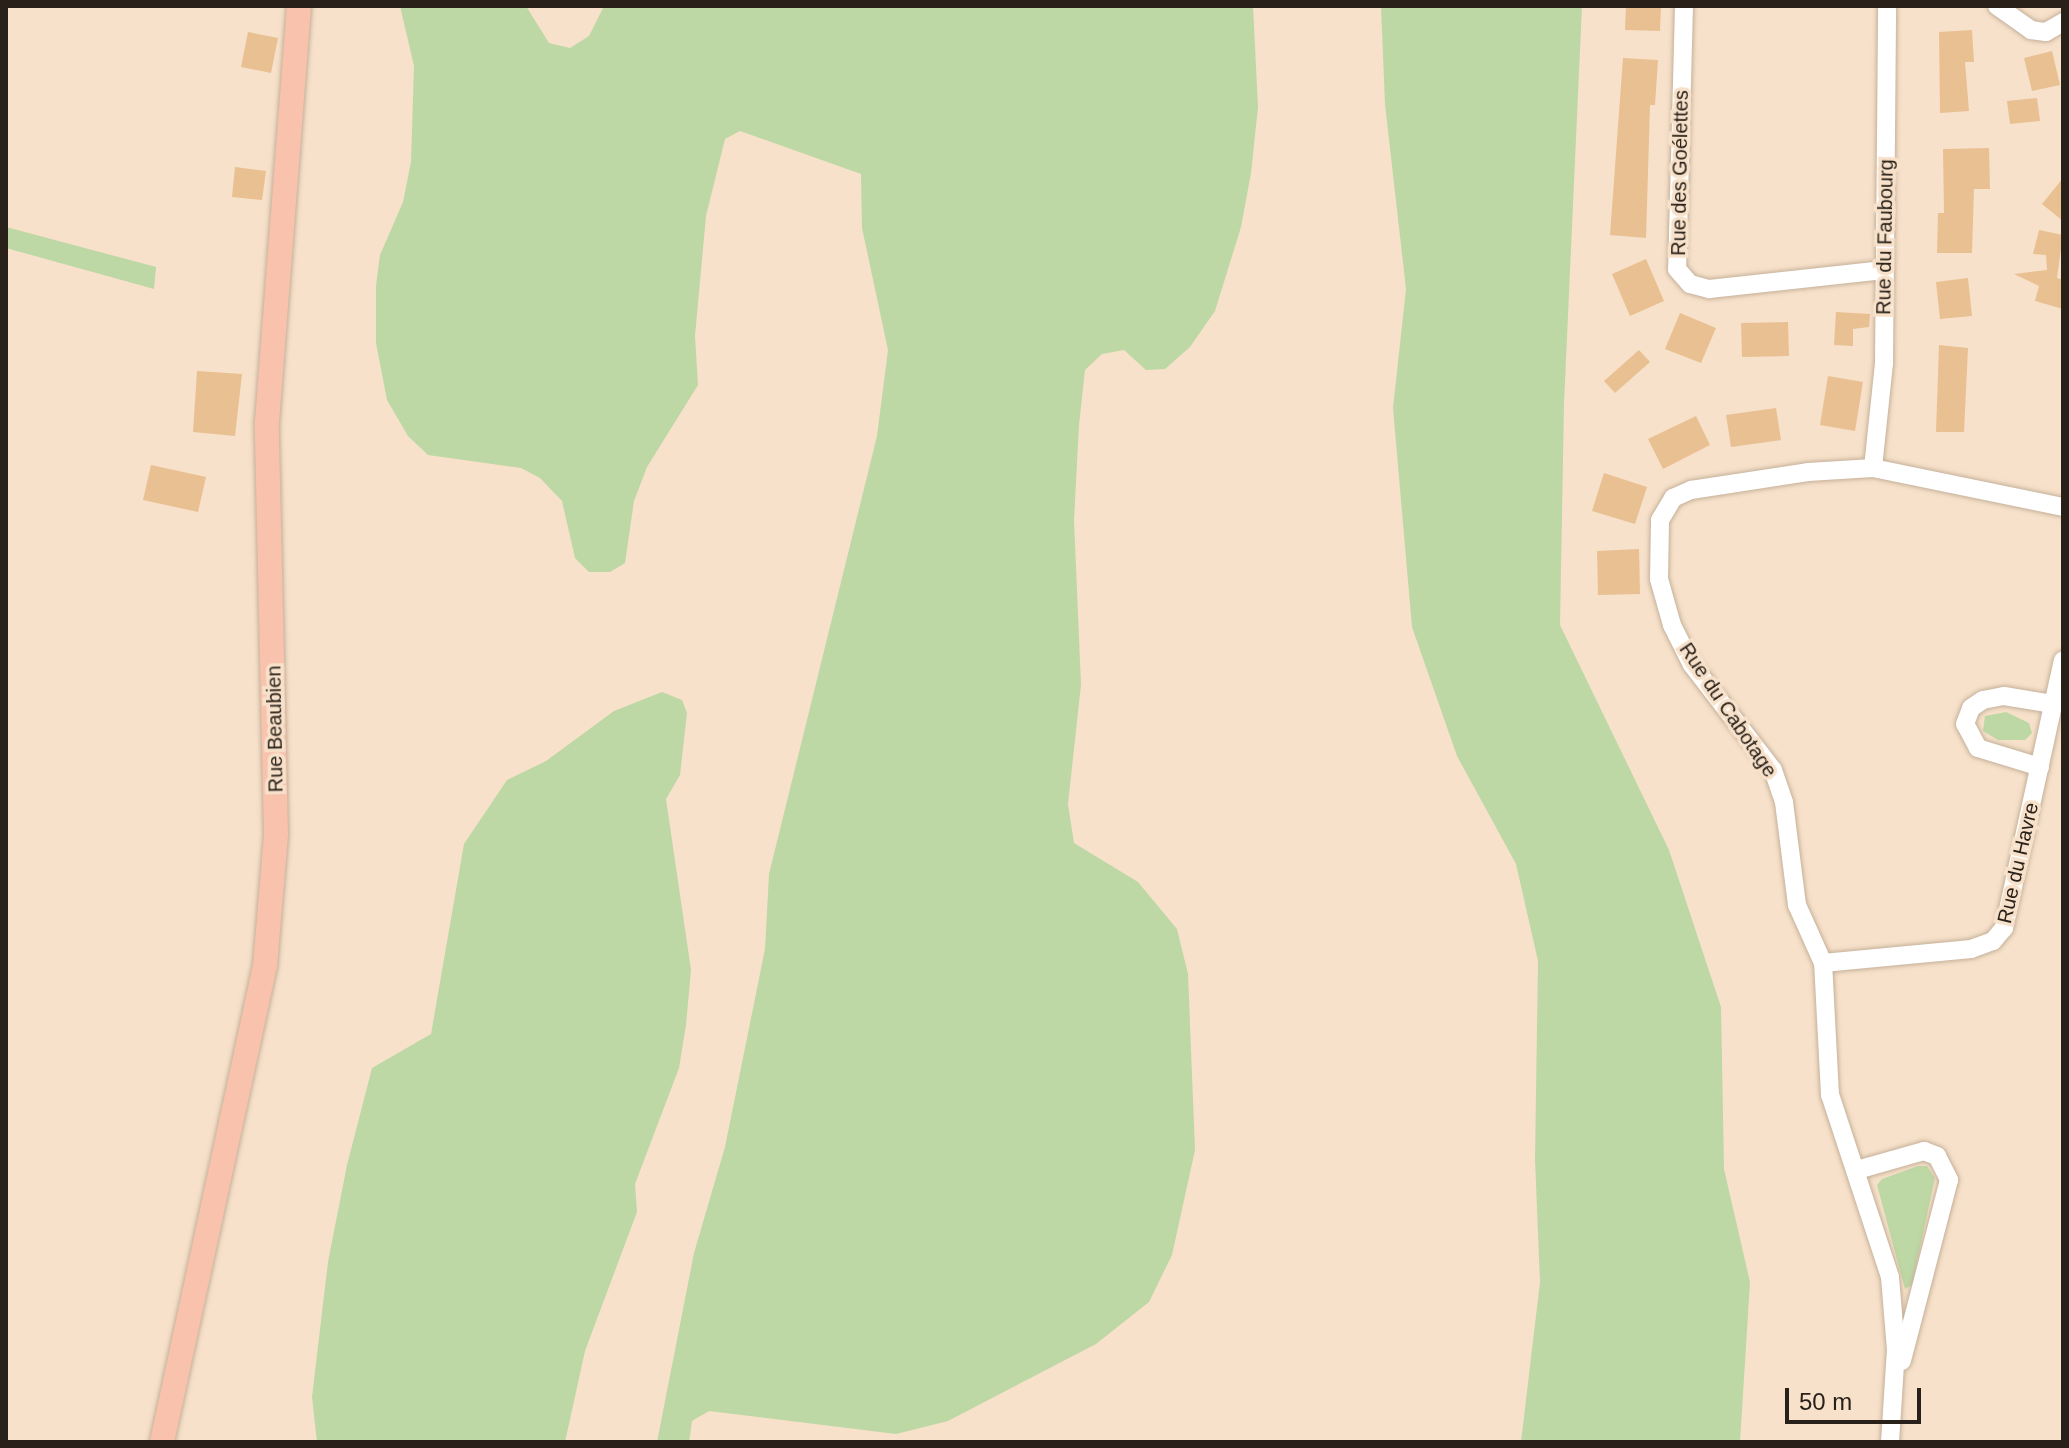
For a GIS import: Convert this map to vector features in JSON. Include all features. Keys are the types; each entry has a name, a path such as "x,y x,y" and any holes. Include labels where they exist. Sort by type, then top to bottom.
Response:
{"main road":[{"name":"Rue Beaubien","path":"162,1442 266,951 276,834 267,422 299,6"}],"street":[{"name":"Rue des Goélettes","path":"1684,6 1677,269 1690,284 1709,289 1884,270"},
{"name":"Rue du Faubourg","path":"1873,468 1884,364 1887,6"},
{"path":"1997,6 2031,30 2046,32 2063,22"},
{"name":"Rue du Cabotage","path":"1896,1383 1890,1277 1830,1095 1823,963 1797,905 1784,802 1773,770 1692,665 1672,625 1659,579 1660,520 1673,498 1691,490 1808,472 1873,468 2063,507"},
{"name":"Rue du Havre","path":"1823,963 1971,949 1993,941 2010,909 2063,660"},
{"path":"2040,767 1978,748 1965,724 1971,708 1983,700 2004,696 2053,704"},
{"name":"Rue du Cabotage","path":"1857,1170 1924,1151 1937,1156 1949,1180 1896,1383 1890,1442"}],"green space":[{"path":"400,6 526,6 549,43 570,48 589,36 604,6 1253,6 1258,107 1251,173 1241,227 1215,311 1190,347 1165,369 1146,370 1124,350 1102,354 1085,370 1074,520 1081,685 1068,804 1074,843 1138,882 1177,929 1188,974 1195,1150 1172,1255 1149,1302 1096,1344 948,1421 896,1434 709,1411 692,1421 689,1442 657,1442 694,1253 725,1147 765,949 769,874 877,436 888,350 862,228 861,174 740,131 725,139 706,216 695,336 698,385 647,467 634,501 625,563 610,572 589,572 575,558 562,501 540,478 521,468 428,455 408,436 387,400 376,343 376,286 380,255 403,202 411,162 414,66"},
{"path":"1381,6 1582,6 1564,404 1560,625 1669,850 1721,1007 1724,1169 1750,1282 1740,1442 1521,1442 1540,1282 1535,1159 1538,961 1516,864 1457,756 1412,627 1393,408 1406,289 1385,104"},
{"path":"6,227 156,267 154,289 6,248"},
{"path":"662,692 682,700 687,713 680,775 666,799 691,970 686,1025 679,1068 635,1184 637,1212 585,1351 565,1442 317,1442 312,1397 328,1262 347,1165 372,1068 431,1034 464,844 507,780 546,761 614,711"},
{"path":"2006,712 2029,723 2032,733 2025,740 1998,740 1983,731 1985,716"},
{"path":"1918,1166 1927,1166 1935,1178 1912,1285 1905,1289 1877,1185 1882,1179"}],"building":[{"path":"1626,6 1661,6 1660,31 1625,30"},
{"path":"1972,30 1974,62 1965,62 1969,111 1940,113 1939,32"},
{"path":"248,32 278,38 271,73 241,67"},
{"path":"2052,51 2060,85 2032,91 2024,58"},
{"path":"1623,58 1658,60 1655,105 1650,105 1646,238 1610,235"},
{"path":"2037,98 2040,121 2010,124 2007,101"},
{"path":"1989,148 1990,189 1974,189 1972,253 1937,253 1938,213 1944,213 1943,149"},
{"path":"235,167 266,171 262,200 232,197"},
{"path":"2063,178 2063,221 2042,204"},
{"path":"2039,230 2063,235 2057,278 2063,280 2063,309 2035,301 2039,286 2014,274 2047,270 2046,255 2033,254"},
{"path":"1646,259 1664,301 1630,316 1612,274"},
{"path":"1968,278 1972,316 1940,319 1936,282"},
{"path":"1836,312 1870,314 1869,327 1853,329 1853,346 1834,345"},
{"path":"1680,313 1716,328 1701,363 1665,349"},
{"path":"1788,322 1789,356 1742,357 1741,323"},
{"path":"1939,345 1968,348 1964,432 1936,432"},
{"path":"1639,350 1650,362 1615,393 1604,381"},
{"path":"197,371 242,374 235,436 193,432"},
{"path":"1828,376 1863,382 1855,431 1820,425"},
{"path":"1776,408 1781,440 1731,447 1726,415"},
{"path":"1696,416 1710,445 1663,469 1648,439"},
{"path":"151,465 206,477 198,512 143,500"},
{"path":"1604,473 1647,487 1635,524 1592,511"},
{"path":"1639,549 1640,594 1598,595 1597,551"}]}
